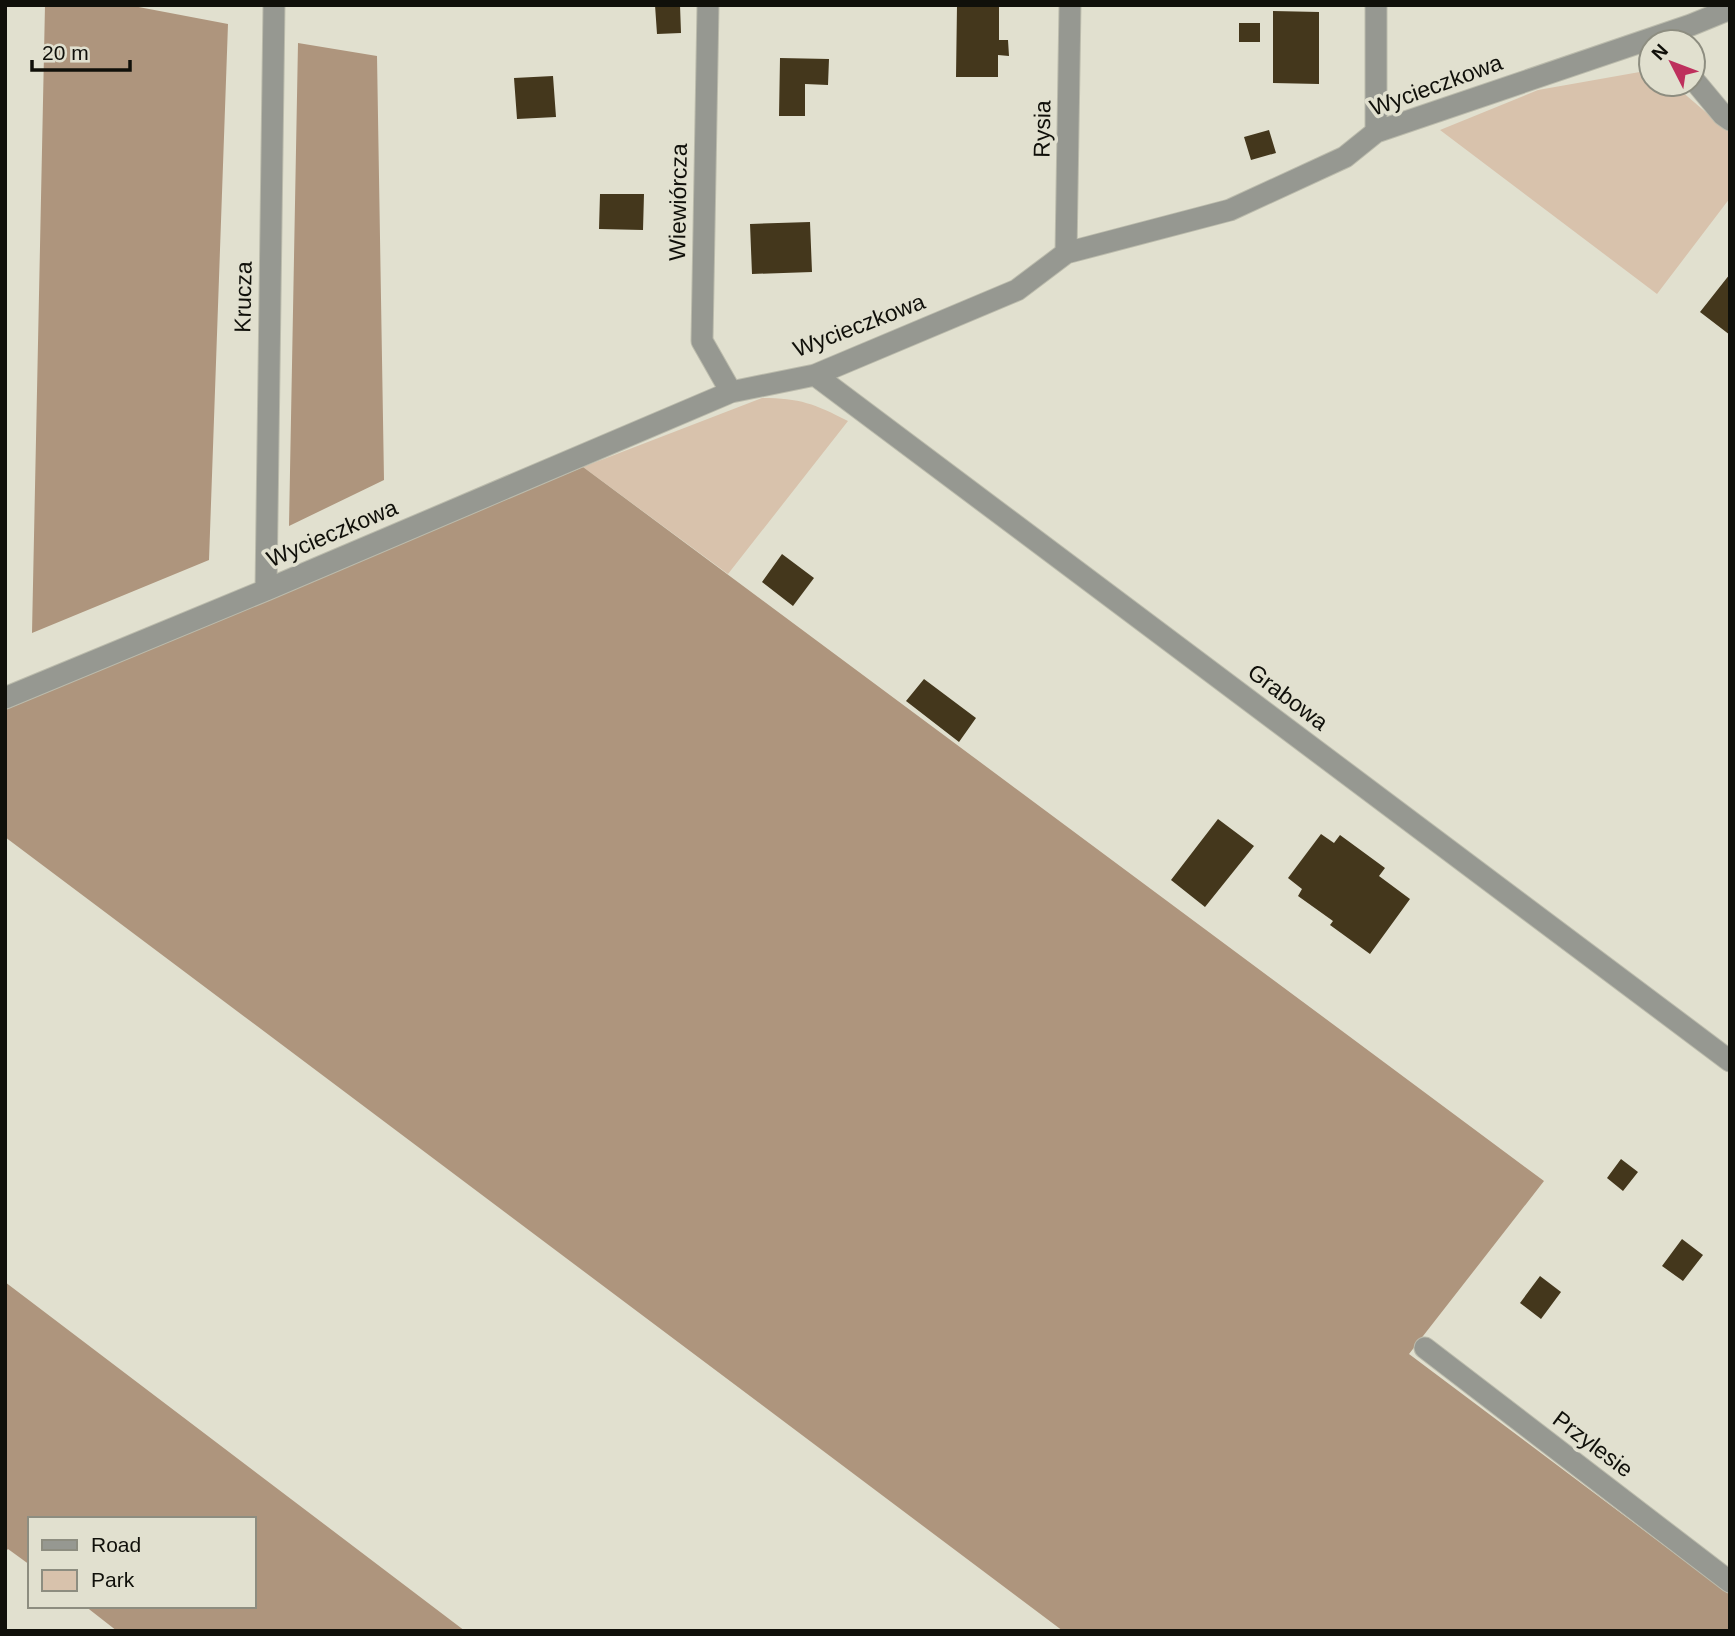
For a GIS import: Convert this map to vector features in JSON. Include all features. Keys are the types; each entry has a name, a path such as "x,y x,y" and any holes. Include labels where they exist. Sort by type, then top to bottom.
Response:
{"street":[{"name":"Krucza","path":"266,590 274,5"},
{"name":"Wiewiórcza","path":"708,5 702,341 732,391"},
{"name":"Rysia","path":"1066,253 1070,5"},
{"path":"1376,5 1376,132"},
{"name":"Wycieczkowa","path":"1700,28 1730,9"},
{"name":"Wycieczkowa","path":"5,698 732,391 815,374 1017,290 1066,253 1230,210 1345,157 1376,132 1637,51"},
{"path":"1707,96 1730,120"},
{"name":"Grabowa","path":"815,374 1730,1060"},
{"name":"Przylesie","path":"1425,1348 1730,1582"}],"green space":[{"path":"1637,72 1637,98 1689,98 1730,133 1730,198 1657,294 1440,130 1538,90"},
{"path":"762,398 807,403 848,421 728,574 583,467"}],"shaded area":[{"path":"45,5 128,5 228,24 209,560 32,633"},
{"path":"298,43 377,56 384,480 289,526"},
{"path":"583,467 1544,1181 1409,1354 1730,1595 1730,1631 1063,1631 5,837 5,710"},
{"path":"5,1282 465,1631 117,1631 88,1608 256,1608 256,1517 28,1517 28,1564 8,1549 5,1552"}],"building":[{"path":"655,5 680,5 681,33 657,34"},
{"path":"957,5 999,5 999,40 1008,40 1009,56 998,55 998,77 956,77"},
{"path":"1273,11 1319,12 1319,84 1273,83"},
{"path":"1239,23 1260,23 1260,42 1239,42"},
{"path":"780,58 829,59 828,85 805,84 805,116 779,116"},
{"path":"553,76 556,117 517,119 514,78"},
{"path":"1269,130 1276,153 1251,160 1244,137"},
{"path":"600,194 644,194 643,230 599,229"},
{"path":"810,222 812,272 752,274 750,224"},
{"path":"1730,274 1730,335 1700,312"},
{"path":"782,554 814,578 793,606 762,582"},
{"path":"924,679 976,718 959,742 906,701"},
{"path":"1218,819 1254,846 1205,907 1171,880"},
{"path":"1321,834 1334,843 1340,835 1385,868 1379,876 1410,899 1370,954 1330,925 1333,921 1298,896 1302,889 1288,878"},
{"path":"1621,1159 1638,1172 1623,1191 1607,1178"},
{"path":"1682,1239 1703,1255 1683,1281 1662,1266"},
{"path":"1540,1276 1561,1292 1541,1319 1520,1303"}]}
